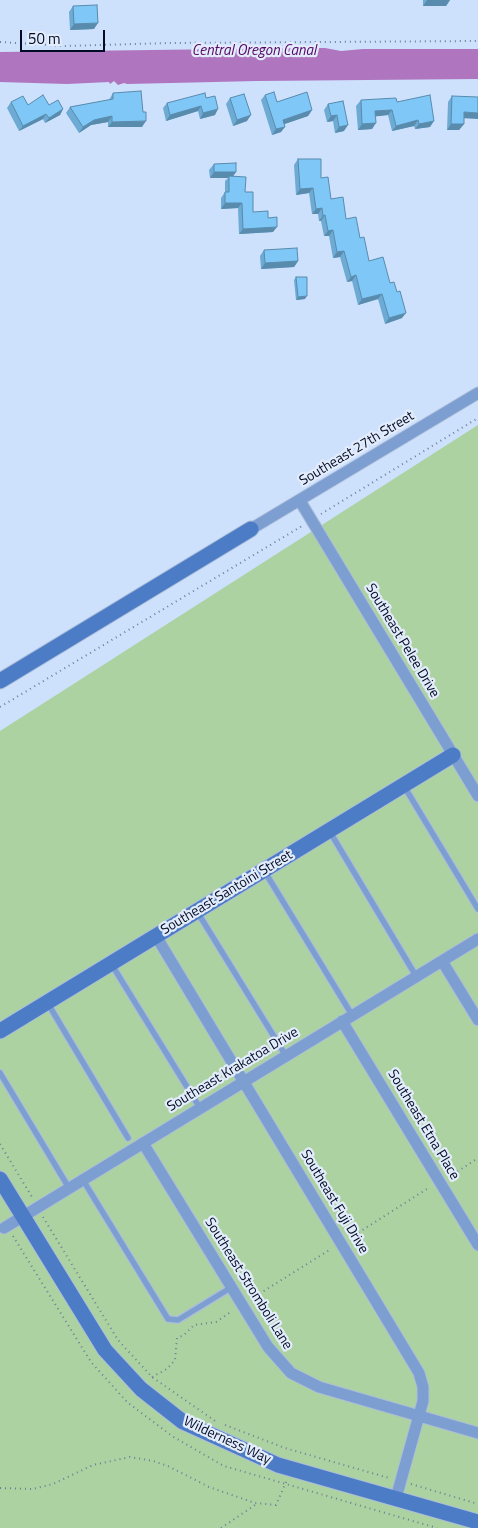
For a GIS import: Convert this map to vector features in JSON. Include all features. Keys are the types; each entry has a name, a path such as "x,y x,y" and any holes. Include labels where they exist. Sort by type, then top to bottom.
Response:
{"street":[{"name":"Southeast 27th Street","path":"251,529 478,393"},
{"name":"Southeast Pelee Drive","path":"300,501 478,796"},
{"path":"0,681 251,529"},
{"name":"Southeast Santoini Street","path":"0,1031 453,755"},
{"name":"Southeast Fuji Drive","path":"156,936 420,1373 423,1387 419,1416 396,1498"},
{"name":"Southeast Krakatoa Drive","path":"4,1228 478,938"},
{"path":"442,961 478,1020"},
{"name":"Southeast Etna Place","path":"347,1018 478,1245"},
{"name":"Southeast Stromboli Lane","path":"143,1143 268,1347 292,1373 319,1387 478,1433"},
{"name":"Wilderness Way","path":"0,1179 105,1350 141,1389 183,1422 292,1469 478,1522"}],"lane":[{"path":"404,785 478,909"},
{"path":"329,831 416,976"},
{"path":"264,870 347,1018"},
{"path":"197,911 286,1056"},
{"path":"111,963 200,1108"},
{"path":"47,1002 128,1138"},
{"path":"0,1073 69,1188"},
{"path":"83,1180 168,1319 178,1320 232,1287"}],"path":[{"path":"0,42 65,46 170,43 478,41"},
{"path":"0,707 311,521 478,418"},
{"path":"0,1144 118,1340 152,1377 218,1423 285,1448 478,1504"},
{"path":"152,1377 167,1368 175,1360 177,1338 184,1335 191,1327 199,1323 216,1322 291,1272 466,1168 478,1158"},
{"path":"0,1488 34,1489 53,1484 93,1465 130,1457 153,1461 209,1487 258,1503 276,1504 292,1469"},
{"path":"221,1528 258,1503"},
{"path":"390,1514 437,1528"}],"green space":[{"path":"478,425 478,1528 0,1528 0,731"}],"water":[{"name":"Central Oregon Canal","path":"325,48 341,51 363,49 478,49 478,79 124,83 118,85 114,81 110,84 109,82 67,84 0,82 0,52"}],"building":[{"path":"97,5 98,23 74,24 73,6"},
{"path":"141,91 146,121 112,122 112,116 94,120 83,127 70,107 113,99 113,93"},
{"path":"274,92 277,102 307,92 312,110 283,120 285,127 276,129 265,95"},
{"path":"205,93 206,98 215,96 218,109 203,113 201,106 170,115 167,103"},
{"path":"244,94 251,115 237,120 230,98"},
{"path":"43,95 49,105 58,100 63,109 49,118 46,114 23,126 11,102 23,96 28,105"},
{"path":"430,95 434,121 419,124 418,120 396,126 392,110 375,111 376,123 362,124 361,100 396,98 397,102"},
{"path":"452,96 478,97 478,113 464,112 464,124 451,124"},
{"path":"343,101 348,125 339,127 337,115 331,116 328,104"},
{"path":"298,159 321,159 321,178 328,177 331,199 343,197 346,219 356,217 360,238 364,237 369,261 383,257 390,283 394,282 397,292 400,291 406,313 389,318 382,294 362,299 356,275 351,277 344,251 337,252 333,230 328,231 322,208 316,209 313,188 300,189"},
{"path":"236,163 236,172 214,172 214,164"},
{"path":"229,176 246,177 245,192 253,192 253,212 268,211 268,218 277,217 277,227 243,229 242,203 225,203 225,192 229,192"},
{"path":"297,248 298,261 265,263 264,250"},
{"path":"296,277 307,277 307,296 298,297"}]}
